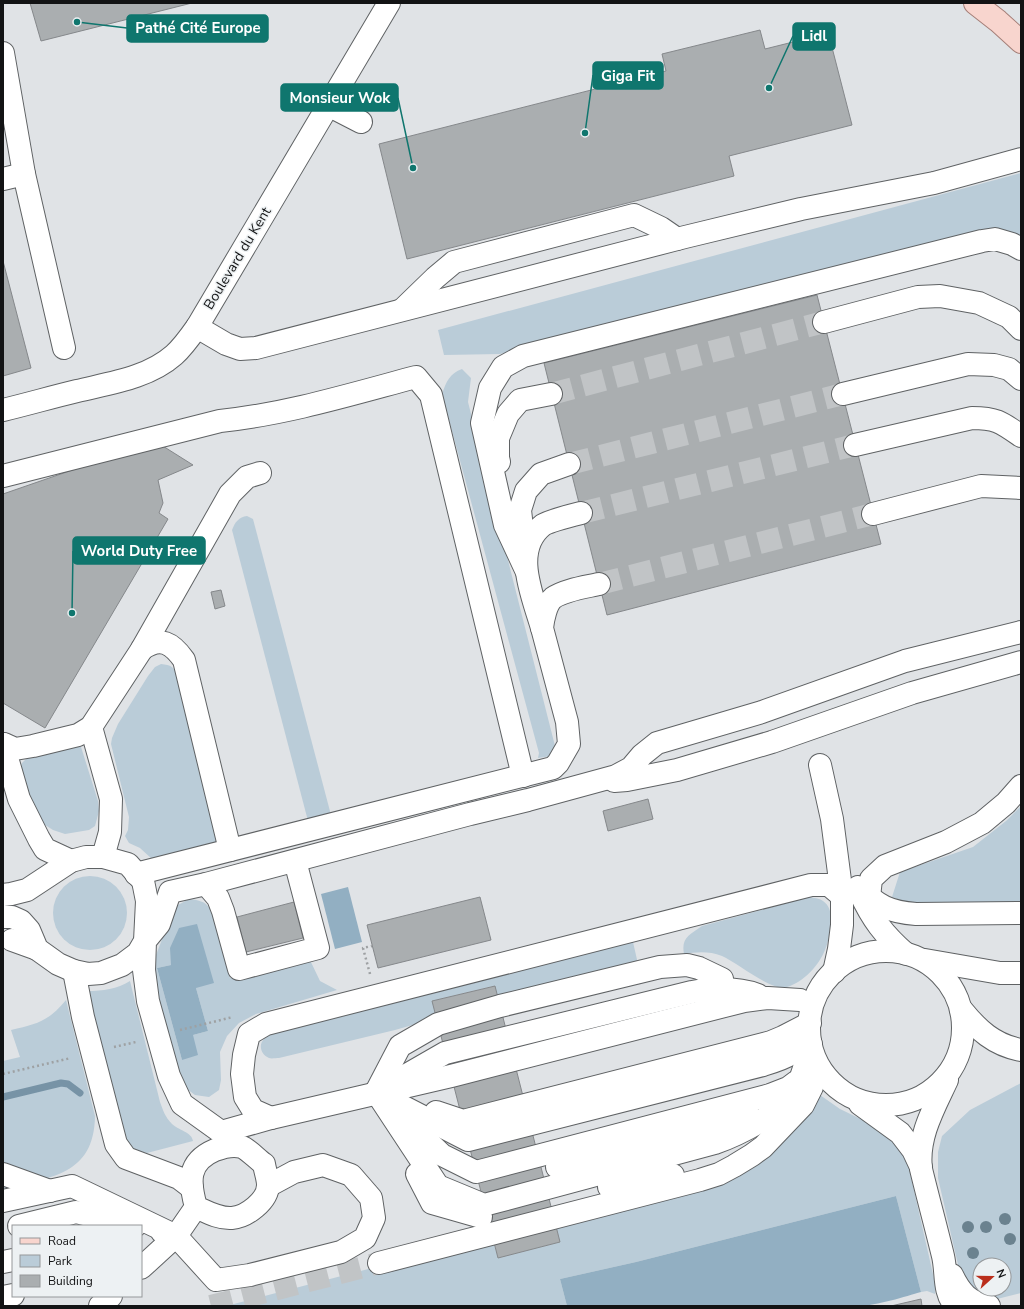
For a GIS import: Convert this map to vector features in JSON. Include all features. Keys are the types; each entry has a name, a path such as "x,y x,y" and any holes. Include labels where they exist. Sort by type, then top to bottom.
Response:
{"main road":[{"path":"975,3 1021,42"}],"street":[{"name":"Boulevard du Kent","path":"3,410 139,375 173,356 184,345 197,327 389,3"},
{"path":"3,53 24,174 64,348"},
{"path":"328,105 361,122"},
{"path":"197,327 226,344 240,349 256,348 681,238 801,209 934,183 1021,159"},
{"path":"3,179 24,174"},
{"path":"402,310 454,262 634,214 681,238"},
{"path":"526,564 505,525 482,423 490,388 503,367 523,356 982,241 995,239 1012,244 1021,249"},
{"path":"824,322 918,296 940,296 979,303 1009,317 1021,329"},
{"path":"842,394 968,364 994,365 1009,369 1021,379"},
{"path":"3,476 220,421 250,418 307,405 416,376 431,395 523,776"},
{"path":"136,874 523,776 553,768 558,764 569,744 567,722 498,458 498,438 508,414 520,400 551,394"},
{"path":"855,444 972,418 985,418 1000,422 1021,436"},
{"path":"526,564 520,510 526,490 540,474 569,464"},
{"path":"3,744 15,749 33,746 78,735 91,727 142,649 230,494 247,477 260,473"},
{"path":"873,514 981,486 1021,488"},
{"path":"526,564 531,538 544,524 581,513"},
{"path":"542,628 543,619 552,599 561,594 599,584"},
{"path":"623,772 642,755 658,744 762,712 905,662 1021,632"},
{"path":"623,772 659,752 717,738 868,683 965,655 1021,641"},
{"path":"142,649 148,644 156,642 166,643 179,652 184,660 230,850"},
{"path":"3,917 12,917 21,921 26,940 58,964 74,971 88,974 101,973 122,965 138,953 145,941 159,924 170,892 206,884 528,800 623,772 740,744 879,692 1021,650"},
{"path":"593,782 627,780 677,770 772,742 912,693 1021,662"},
{"path":"91,727 111,799 110,832 103,857"},
{"path":"3,744 19,799 39,839 45,849 71,861"},
{"path":"820,765 832,819 856,893 876,923 891,941 913,957 932,966 942,975 957,997 961,1009 963,1022 961,1048 923,1137 920,1149 921,1168"},
{"path":"376,1092 471,1153 766,1079 789,1069 813,1020 839,949 842,926 856,893 885,866 946,842 982,823 1006,803 1021,786"},
{"path":"7,894 27,890 71,861 86,857 103,857 128,864 143,881 147,901 144,970 148,1001 169,1076 182,1104 221,1132 271,1118 376,1092 458,1074 738,1003 759,995"},
{"path":"206,884 218,898 239,969 318,948 295,860"},
{"path":"271,1118 253,1110 245,1097 242,1074 248,1034 266,1024 811,885 830,885 856,893 890,910 900,913 1021,913"},
{"path":"813,1020 814,1084 803,1105 777,1121 755,1146 695,1170 634,1180 488,1220 380,1263 707,1178 719,1174 752,1156 763,1147 777,1121 787,1100 795,1091 800,1079 813,1020 852,959 873,952 884,951 1000,973 1021,973"},
{"path":"376,1092 400,1046 438,1024 500,1006 660,967 687,965 699,968 813,1020 830,1081 900,1133 913,1150 921,1168 943,1258 945,1280 950,1300 955,1306"},
{"path":"74,971 76,988 86,1031 116,1144 126,1158 179,1178 194,1198 216,1216 232,1218 249,1212 261,1201 268,1186 264,1164 242,1147 226,1146 208,1153 196,1163 192,1175 194,1198 176,1236 142,1267"},
{"path":"961,1009 972,1023 988,1036 1021,1050"},
{"path":"376,1092 459,1107 751,1032 795,1018 813,1020"},
{"path":"850,1096 861,1101 886,1106 904,1103 922,1097 933,1090 950,1072"},
{"path":"376,1092 442,1155 476,1172 770,1095 788,1088 800,1079"},
{"path":"376,1092 440,1168 479,1187 777,1121"},
{"path":"376,1092 432,1203 488,1220"},
{"path":"242,1147 271,1118"},
{"path":"3,1200 72,1186 176,1236 216,1280 250,1275 341,1252 365,1238 374,1218 371,1198 351,1176 323,1165 294,1172 268,1186"},
{"path":"3,1174 50,1190"},
{"path":"23,1225 76,1212 131,1225"},
{"path":"142,1228 176,1236"},
{"path":"142,1238 176,1236"},
{"path":"142,1252 176,1236"},
{"path":"943,1258 958,1288 969,1299 982,1305 989,1306"},
{"path":"100,1306 110,1297"}],"path":[{"path":"109,1048 137,1041"},
{"path":"3,1074 72,1058"}],"green space":[{"path":"1021,173 1021,239 984,234 500,354 444,355 438,330"},
{"path":"462,369 471,378 468,402 555,746 551,756 538,758 539,753 442,394 449,378 454,373"},
{"path":"247,516 253,519 331,815 308,821 232,530 238,520"},
{"path":"161,664 172,667 178,676 223,840 152,859 140,848 129,843 125,836 128,830 129,817 111,744 118,724 148,676 155,667"},
{"path":"76,745 81,747 98,801 99,811 95,826 89,830 65,834 53,830 42,823 35,816 21,767 22,763 27,758"},
{"path":"1021,806 1021,904 907,903 892,897 900,872 973,847 1006,821"},
{"path":"90,876 104,879 116,887 124,899 127,913 124,927 116,939 104,947 90,950 76,947 64,939 56,927 53,913 56,899 64,887 76,879"},
{"path":"809,897 821,900 830,910 831,925 829,937 825,950 815,967 805,977 793,985 781,987 773,985 717,954 703,952 684,954 683,949 685,940 702,926"},
{"path":"189,899 201,901 208,906 214,916 220,933 230,978 309,958 320,981 337,990 256,1014 239,1023 227,1036 220,1052 221,1080 219,1090 209,1097 195,1095 183,1086 177,1069 152,973 156,955 171,916 178,905","holes":["171,965 196,988 208,1031 193,1035 182,1060 157,968"]},
{"path":"633,942 638,964 498,1000 494,986 432,1001 437,1018 395,1030 279,1058 266,1057 261,1050 262,1041 266,1037 273,1034"},
{"path":"130,981 162,1108 172,1124 190,1135 193,1141 147,1153 135,1150 128,1145 87,991 110,989"},
{"path":"66,1000 95,1116 93,1136 87,1151 78,1162 66,1170 37,1181 3,1189 3,1061 20,1057 11,1030 42,1021 54,1013"},
{"path":"1021,1083 1021,1293 1012,1295 1012,1257 972,1257 972,1288 962,1282 938,1178 938,1152 942,1136 970,1110"},
{"path":"820,1095 840,1109 873,1125 889,1138 902,1153 908,1164 935,1283 935,1294 927,1291 921,1292 896,1196 636,1262 560,1279 567,1306 226,1306 449,1248 493,1239 498,1258 560,1242 556,1227 693,1192"},
{"path":"985,1297 1005,1297 997,1299"}],"shaded area":[{"path":"348,887 362,942 335,949 321,894"},
{"path":"197,924 214,983 196,988 208,1031 193,1035 198,1055 182,1060 157,968 171,965 170,948 179,928"},
{"path":"896,1196 921,1292 885,1302 858,1306 567,1306 560,1279 636,1262"}],"building":[{"path":"30,3 192,3 41,41"},
{"path":"827,28 852,125 729,156 734,176 407,259 379,144 666,71 662,54 760,30 765,49 809,38 808,33"},
{"path":"3,261 31,368 3,376"},
{"path":"817,295 881,544 607,615 544,363"},
{"path":"158,443 193,465 158,480 163,503 159,513 168,519 45,728 3,703 3,494 81,467"},
{"path":"221,590 225,606 215,609 211,592"},
{"path":"648,799 653,819 608,831 603,811"},
{"path":"480,897 491,940 378,968 367,925"},
{"path":"294,902 303,938 246,952 237,917"},
{"path":"495,986 560,1242 498,1258 432,1001"},
{"path":"921,1299 922,1306 891,1306"}],"waterway":[{"path":"3,1097 61,1083 68,1084 80,1093"}],"tunnel":[{"path":"551,394 824,322"},
{"path":"569,464 843,394"},
{"path":"581,513 855,445"},
{"path":"599,584 873,514"},
{"path":"211,1306 379,1263"}],"place":[{"name":"Pathé Cité Europe","path":"77,22"},
{"name":"Lidl","path":"769,88"},
{"name":"Giga Fit","path":"585,133"},
{"name":"Monsieur Wok","path":"413,168"},
{"name":"World Duty Free","path":"72,613"}]}
